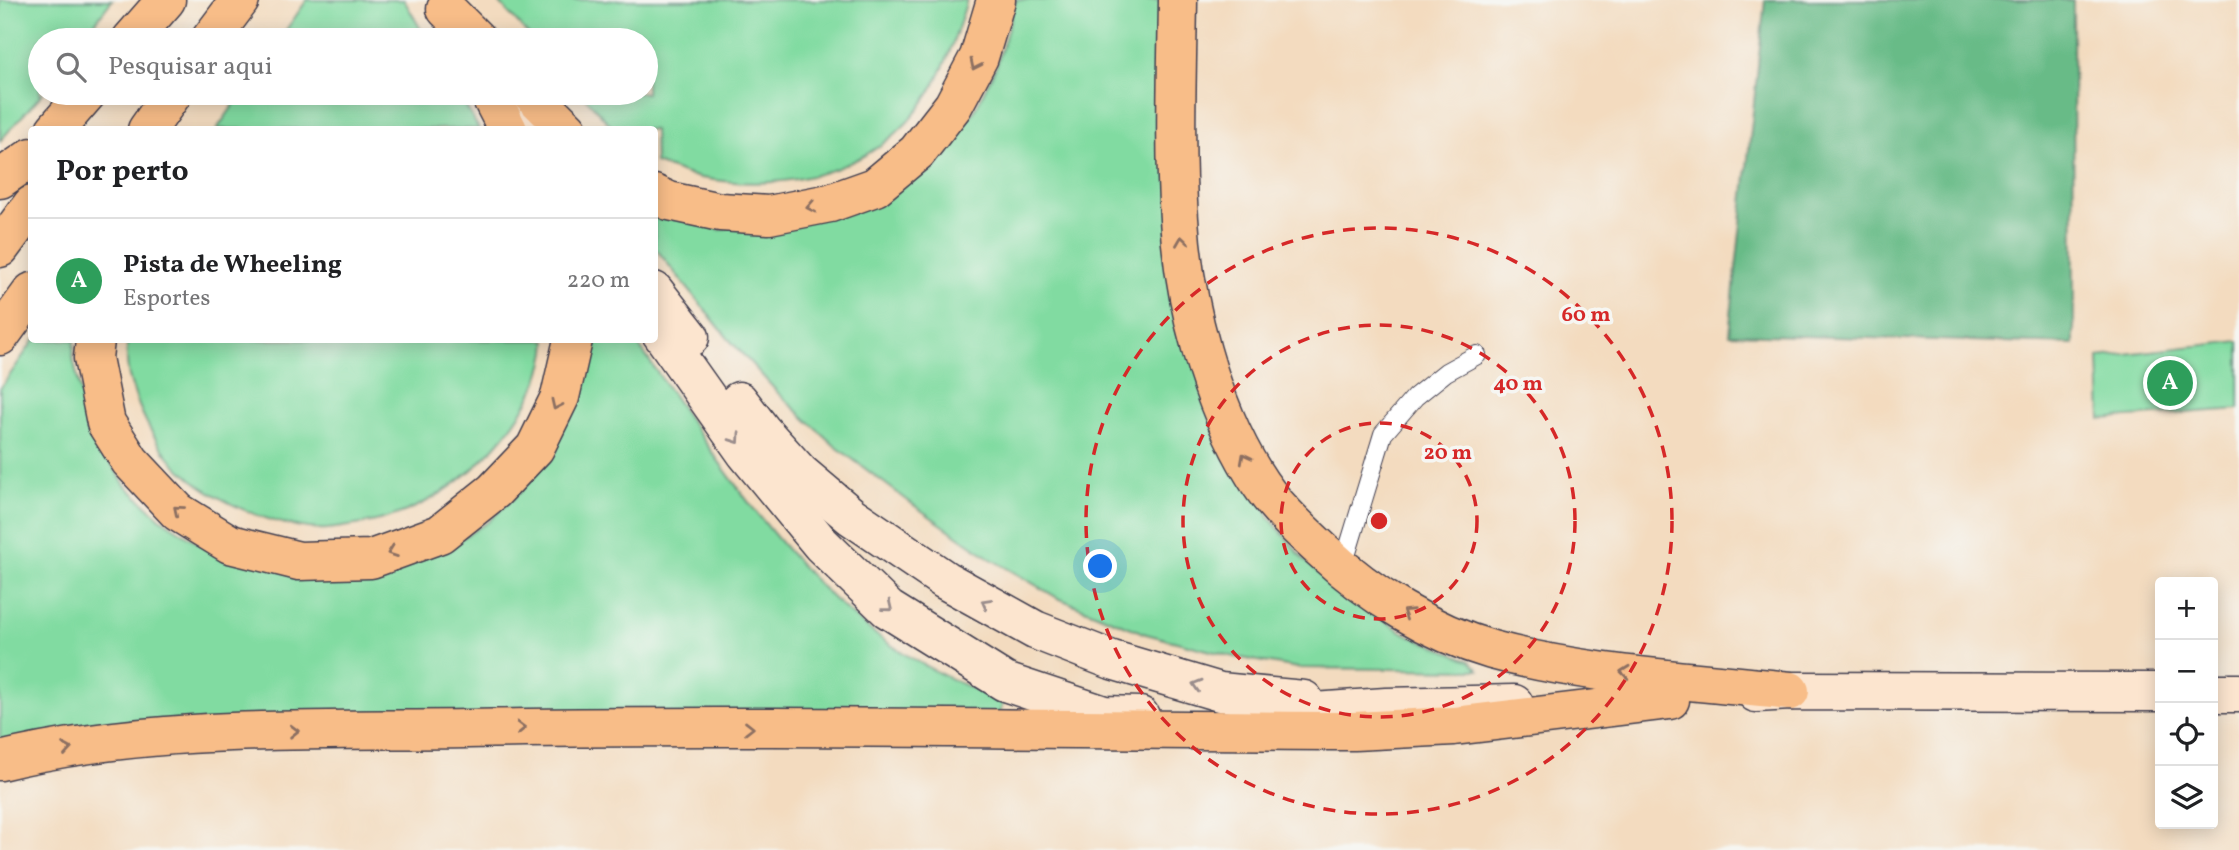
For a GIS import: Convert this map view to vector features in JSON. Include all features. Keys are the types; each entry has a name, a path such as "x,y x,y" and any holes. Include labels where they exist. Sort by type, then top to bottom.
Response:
{"highway":[{"path":"142,28 166,0"},
{"path":"160,28 181,0"},
{"path":"219,28 240,0"},
{"path":"658,196 669,201 720,212 769,215 830,203 875,187 917,152 953,106 979,57 996,0"},
{"path":"1178,0 1179,220 1189,293 1223,416 1255,476 1288,519 1342,569 1420,622 1490,649 1570,666 1790,691"},
{"path":"58,126 76,105"},
{"path":"89,126 104,105"},
{"path":"150,126 165,105"},
{"path":"167,126 176,105"},
{"path":"495,105 506,126"},
{"path":"543,105 564,126"},
{"path":"0,179 28,160"},
{"path":"0,248 28,210"},
{"path":"0,336 28,298"},
{"path":"95,343 93,358 106,423 130,461 178,512 230,544 299,561 371,559 440,534 494,491 535,448 560,397 572,343"},
{"path":"0,761 85,746 229,733 605,726 1354,732 1454,726 1670,700"}],"main road":[{"path":"513,105 527,126"},
{"path":"658,296 762,431 800,473 851,516 945,580 1035,629 1112,660 1220,692 1387,708"},
{"path":"658,329 746,453 821,544 888,609 1005,682 1104,715 1216,718 1387,708 1670,700 1790,691 2155,692"},
{"path":"2218,693 2239,693"}],"lane":[{"path":"1342,569 1383,434 1415,397 1446,372 1477,355"}],"green space":[{"path":"0,0 112,0 91,28 28,28 28,105 32,105 0,141"},
{"path":"307,0 404,0 420,28 287,28"},
{"path":"497,0 967,0 954,41 937,80 917,110 894,135 866,154 836,168 804,177 770,182 701,178 658,164 658,126 611,126 592,105 658,105 658,28 522,28"},
{"path":"1016,0 1165,0 1165,149 1268,516 1305,561 1350,599 1406,634 1469,660 1479,670 1298,668 1230,656 1146,634 1058,598 991,559 835,446 779,394 727,337 658,252 658,208 721,230 944,148 974,112 997,65"},
{"path":"1765,0 2073,0 2074,344 1729,334"},
{"path":"234,105 465,105 477,126 219,126"},
{"path":"2239,341 2239,409 2101,419 2099,357"},
{"path":"32,343 74,343 73,358 84,408 101,447 125,485 161,519 200,544 438,553 488,522 522,490 550,454 589,343 637,343 738,489 796,560 827,592 876,635 910,657 965,686 1004,701 998,716 0,751 0,389"},
{"path":"127,343 547,343 539,378 520,414 505,435 473,469 416,507 372,522 322,529 275,521 253,513 231,504 192,479 162,448 147,423 132,386"}],"place":[{"name":"Pista de Wheeling","path":"2170,383"}]}
